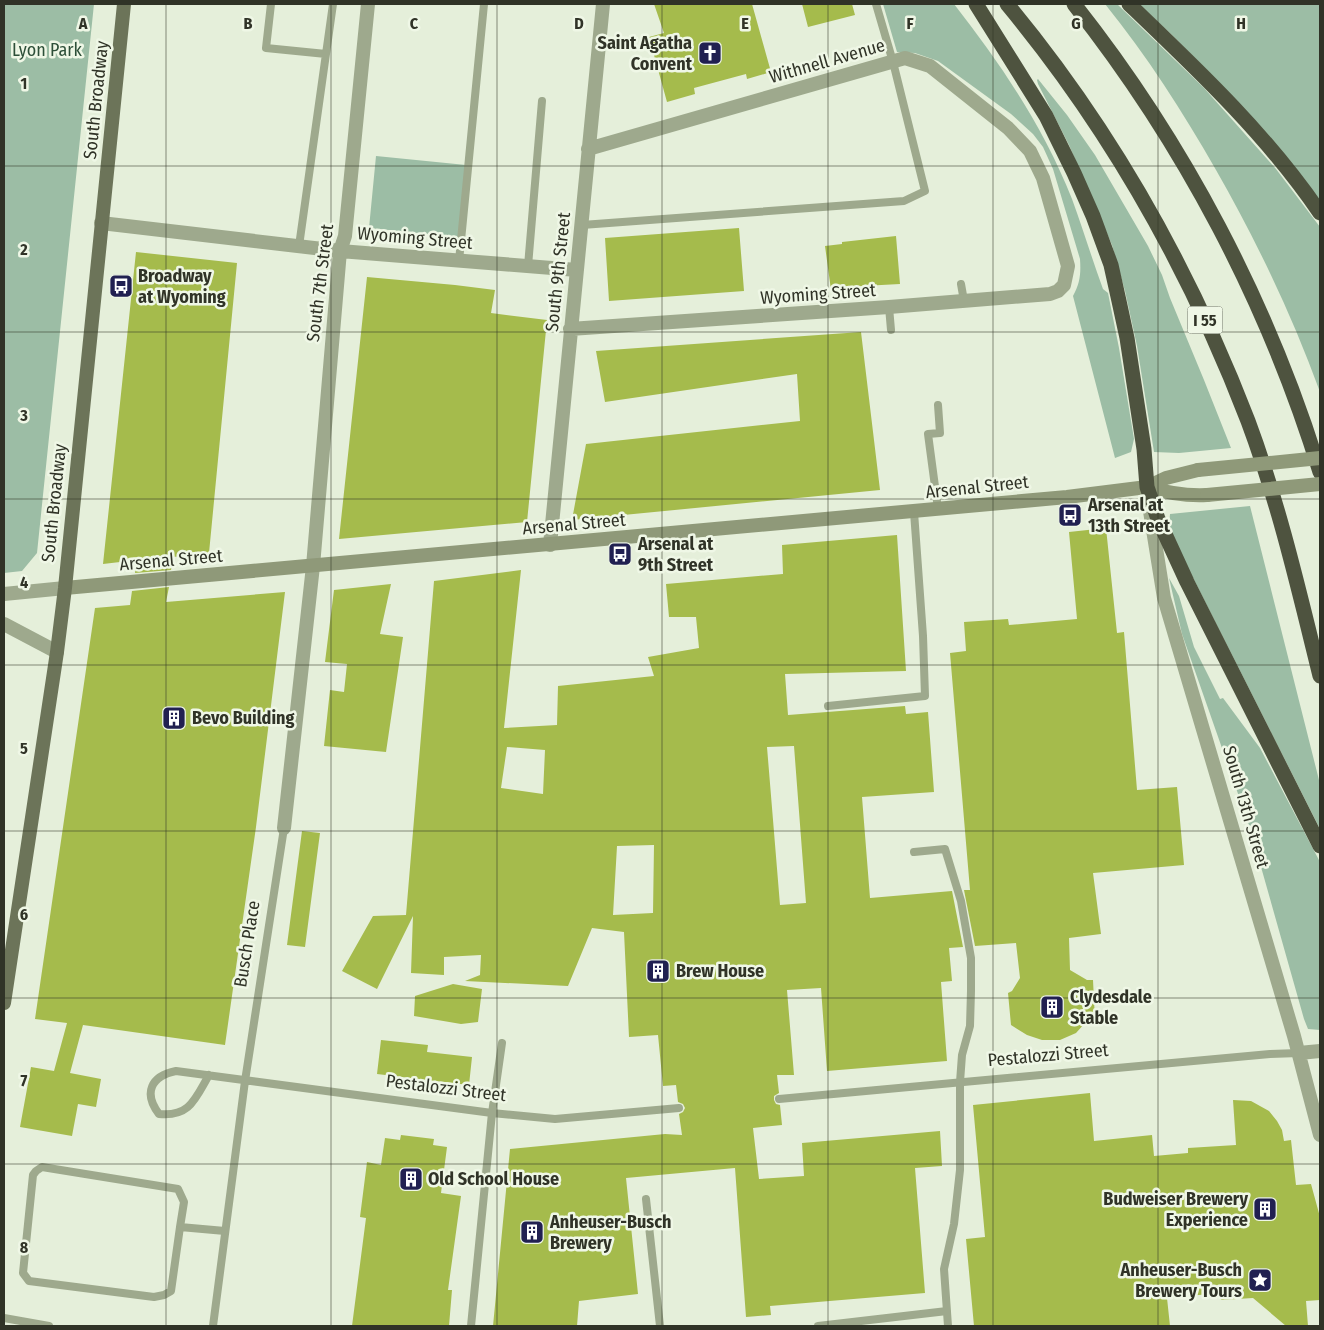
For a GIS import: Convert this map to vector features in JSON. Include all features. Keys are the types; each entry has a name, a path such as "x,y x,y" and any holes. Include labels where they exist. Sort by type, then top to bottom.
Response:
{"highway":[{"path":"976,4 1037,101 1060,142 1093,216 1108,256 1127,338 1144,449 1147,487 1158,519 1177,561 1320,846"},
{"name":"I 55","path":"1007,4 1082,102 1130,177 1176,258 1214,338 1248,423 1277,510 1320,676"},
{"path":"1074,4 1146,102 1194,181 1237,261 1274,345 1307,428 1320,472"},
{"path":"1130,4 1230,103 1277,156 1320,213"}],"main road":[{"name":"South Broadway","path":"4,1003 65,588 124,4"},
{"name":"Arsenal Street","path":"65,588 1067,497 1147,487 1166,478 1198,470 1320,458"},
{"name":"Arsenal Street","path":"1147,487 1189,496 1320,484"}],"street":[{"name":"South 7th Street","path":"312,566 340,251 345,236 368,4"},
{"name":"South 9th Street","path":"550,544 602,4"},
{"name":"Withnell Avenue","path":"588,149 905,58 930,66 1008,128 1030,151 1043,178 1068,266 1064,285"},
{"name":"Wyoming Street","path":"101,223 340,251 577,270"},
{"name":"Wyoming Street","path":"570,329 889,308 1050,294 1058,291 1064,285"},
{"name":"South 13th Street","path":"1147,487 1156,557 1164,598 1298,1053 1320,1135"},
{"name":"Busch Place","path":"284,828 312,566"},
{"name":"Arsenal Street","path":"4,594 65,588"},
{"path":"4,624 57,652"},
{"name":"Pestalozzi Street","path":"1298,1053 1320,1051"}],"lane":[{"path":"271,4 266,48 326,54"},
{"path":"299,246 332,4"},
{"path":"459,260 484,4"},
{"path":"582,225 904,201 925,191 893,62 876,4"},
{"path":"528,266 542,101"},
{"path":"961,284 964,301"},
{"path":"889,308 891,330"},
{"path":"938,405 940,433 928,434 938,509"},
{"path":"828,706 925,696 914,512"},
{"name":"Busch Place","path":"213,1326 245,1081 284,828"},
{"path":"914,852 945,849 961,901 971,958 970,1026 962,1055 960,1082 960,1170 954,1224 944,1268 948,1326"},
{"path":"471,1326 492,1113 502,1043"},
{"name":"Pestalozzi Street","path":"780,1099 1298,1053"},
{"name":"Pestalozzi Street","path":"208,1075 188,1108 173,1116 159,1114 153,1106 149,1093 153,1083 165,1073 176,1071 208,1075 245,1081 492,1113 555,1120 679,1108"},
{"path":"42,1167 178,1189 184,1202 180,1227 171,1291 164,1295 154,1297 28,1281 23,1273 34,1175 42,1167"},
{"path":"646,1199 660,1326"},
{"path":"180,1227 225,1231"},
{"path":"818,1326 947,1311"},
{"path":"4,1318 49,1326"}],"green space":[{"name":"Lyon Park","path":"4,4 94,4 37,553 22,571 4,573"},
{"path":"883,4 954,4 1005,73 1035,122 1061,173 1103,289 1108,293 1134,439 1131,452 1115,458 1073,296 1080,278 1080,259 1053,169 1043,147 1033,134 1011,114 938,61 915,53 897,52"},
{"path":"1105,4 1117,4 1204,88 1276,169 1320,227 1320,392 1286,307 1231,197 1164,85"},
{"path":"1139,4 1320,4 1320,202 1236,100"},
{"path":"1038,79 1067,115 1095,155 1148,246 1162,275 1231,448 1179,453 1154,452 1137,346 1125,291 1112,245 1069,145 1038,84"},
{"path":"376,156 466,165 458,237 369,228"},
{"path":"1250,506 1320,784 1320,829 1187,566 1169,526 1170,514"},
{"path":"1169,578 1179,596 1194,647 1220,699 1223,698 1260,748 1320,862 1320,1030 1308,1029 1304,1019 1250,828 1182,634"}],"building":[{"path":"654,4 752,4 771,72 747,79 746,74 694,88 695,94 667,102 649,37 664,33"},
{"path":"802,4 852,4 855,15 808,27"},
{"path":"739,228 744,291 609,301 605,238"},
{"path":"896,236 900,284 844,287 844,289 831,290 825,246 842,244 842,242"},
{"path":"136,252 237,263 209,553 173,557 171,570 135,573 137,560 103,564"},
{"path":"367,277 495,290 491,313 547,320 527,522 339,539"},
{"path":"861,332 880,490 572,520 586,444 800,421 797,374 605,402 596,351"},
{"path":"1106,528 1117,633 1124,632 1137,790 1177,787 1184,865 1093,873 1101,934 1069,938 1070,970 1087,980 1093,980 1095,1020 1085,1023 1076,1033 1060,1040 1042,1040 1027,1035 1011,1025 1008,993 1012,991 1020,978 1016,943 975,946 964,890 970,890 950,653 966,651 964,622 1008,619 1009,625 1077,619 1069,532"},
{"path":"897,535 906,671 785,674 788,715 905,706 906,714 928,712 934,792 862,797 870,898 952,891 963,947 949,948 952,981 941,982 947,1061 827,1071 821,988 787,990 794,1075 777,1075 779,1093 774,1096 774,1100 776,1104 780,1105 782,1125 753,1128 759,1179 804,1176 802,1143 940,1131 942,1166 915,1168 925,1293 770,1306 771,1315 746,1317 735,1168 626,1178 638,1294 579,1301 577,1326 493,1326 510,1149 665,1134 682,1135 679,1114 685,1108 683,1104 678,1102 676,1085 663,1086 658,1035 629,1037 624,932 592,928 568,986 465,981 480,975 481,955 444,957 444,975 411,973 413,916 377,989 342,971 373,916 406,915 434,581 521,570 504,728 557,725 558,686 654,676 648,657 699,648 696,617 669,617 666,584 783,574 782,545","holes":["794,746 806,903 780,905 767,747","507,747 545,750 543,794 501,788","654,845 653,913 613,915 617,846"]},
{"path":"391,584 380,634 403,637 386,752 324,746 330,690 344,692 347,664 325,662 334,590"},
{"name":"Bevo Building","path":"169,587 166,602 285,592 256,827 225,1045 83,1025 70,1073 101,1079 96,1107 78,1104 72,1136 20,1127 31,1067 54,1071 67,1023 35,1019 95,608 130,605 132,591"},
{"path":"302,831 320,833 305,947 287,945"},
{"path":"453,984 482,989 478,1022 461,1024 414,1016 415,996"},
{"path":"381,1040 428,1045 427,1052 472,1057 469,1085 377,1074"},
{"path":"1090,1093 1094,1141 1152,1135 1154,1156 1188,1153 1188,1148 1236,1145 1233,1100 1251,1101 1269,1111 1282,1130 1284,1141 1291,1140 1296,1185 1311,1184 1320,1217 1320,1300 1306,1301 1308,1326 1286,1326 1253,1298 1221,1300 1220,1293 1167,1298 1170,1326 974,1326 966,1239 985,1237 973,1105"},
{"path":"401,1135 434,1139 433,1145 447,1147 441,1193 461,1196 448,1290 452,1290 449,1326 352,1326 366,1218 360,1217 367,1162 381,1165 385,1138 400,1140"}],"place":[{"name":"Saint Agatha Convent","path":"710,53"},
{"name":"Broadway at Wyoming","path":"121,286"},
{"name":"Arsenal at 13th Street","path":"1070,515"},
{"name":"Arsenal at 9th Street","path":"620,554"},
{"name":"Bevo Building","path":"174,718"},
{"name":"Brew House","path":"658,971"},
{"name":"Clydesdale Stable","path":"1052,1007"},
{"name":"Old School House","path":"411,1179"},
{"name":"Budweiser Brewery Experience","path":"1265,1209"},
{"name":"Anheuser-Busch Brewery","path":"532,1232"},
{"name":"Anheuser-Busch Brewery Tours","path":"1260,1280"}]}
